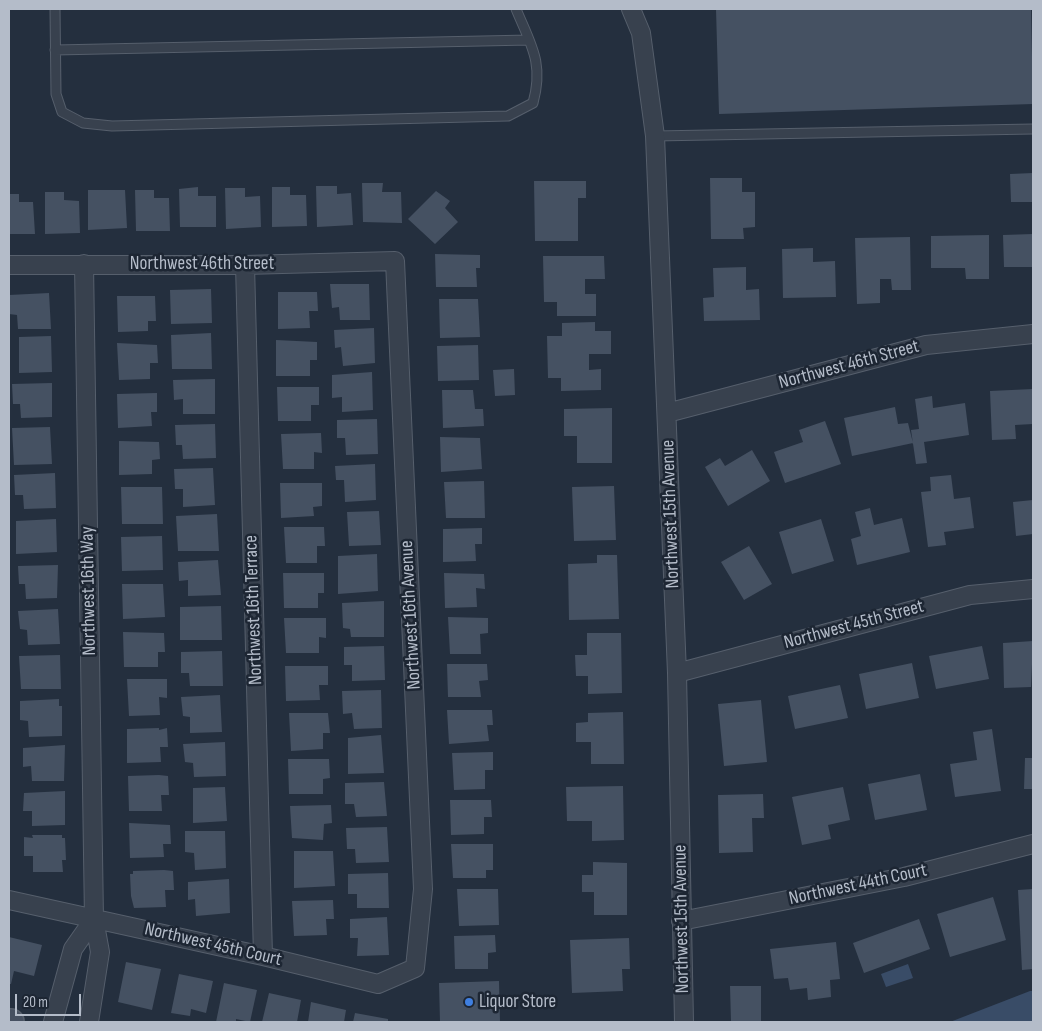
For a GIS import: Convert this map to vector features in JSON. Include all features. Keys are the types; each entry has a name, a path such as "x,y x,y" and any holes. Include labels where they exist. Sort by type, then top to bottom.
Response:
{"street":[{"name":"Northwest 15th Avenue","path":"631,9 641,33 655,136 678,673 684,1022"},
{"name":"Northwest 46th Street","path":"9,265 245,265 395,261"},
{"name":"Northwest 16th Avenue","path":"395,261 424,889 415,968"},
{"name":"Northwest 16th Way","path":"84,264 94,919 100,952 89,1022"},
{"name":"Northwest 16th Terrace","path":"245,265 263,956"},
{"name":"Northwest 46th Street","path":"667,413 926,344 1033,334"},
{"name":"Northwest 45th Street","path":"678,673 970,595 1033,589"},
{"name":"Northwest 44th Court","path":"681,921 904,877 1033,844"},
{"name":"Northwest 45th Court","path":"9,900 263,956 378,984 415,968"},
{"path":"54,1022 73,949 94,919"}],"lane":[{"path":"55,9 56,94 62,112 83,123 112,126 508,116 533,103 539,82 536,56 516,9"},
{"path":"55,50 529,40"},
{"path":"655,136 1033,129"}],"water":[{"path":"908,964 913,978 886,987 881,974"},
{"path":"1033,991 1033,1022 950,1022"}],"building":[{"path":"716,9 1031,9 1033,104 719,114"},
{"path":"1033,173 1033,202 1011,202 1010,174"},
{"path":"710,178 742,178 742,192 755,192 755,227 743,228 744,239 711,239"},
{"path":"534,181 586,181 586,198 578,198 578,241 535,241"},
{"path":"362,183 383,183 382,192 401,192 402,223 363,222"},
{"path":"316,186 337,186 337,194 351,193 353,225 317,227"},
{"path":"198,187 198,196 216,196 216,227 180,227 179,189"},
{"path":"272,187 290,187 290,195 306,195 307,226 272,227"},
{"path":"225,188 245,188 245,197 260,196 261,227 226,229"},
{"path":"88,190 125,190 127,228 88,230"},
{"path":"135,190 154,190 154,198 169,198 170,231 136,231"},
{"path":"436,191 450,201 445,208 458,222 435,244 408,219"},
{"path":"45,192 64,192 64,200 79,201 80,233 45,234"},
{"path":"9,194 19,194 19,202 33,202 35,234 9,234"},
{"path":"1033,234 1033,267 1004,267 1003,235"},
{"path":"989,235 989,279 966,279 965,268 931,268 931,236"},
{"path":"910,237 911,290 892,290 891,279 880,279 880,303 857,304 855,238"},
{"path":"813,248 813,262 835,261 836,297 783,298 782,249"},
{"path":"435,254 480,255 480,268 476,268 477,287 436,287"},
{"path":"543,256 604,256 605,279 585,279 585,294 596,294 596,316 557,316 557,302 544,302"},
{"path":"746,267 746,290 759,289 760,320 704,321 703,298 714,297 713,268"},
{"path":"330,284 369,284 370,320 340,320 339,307 332,308"},
{"path":"211,289 212,323 171,324 170,290"},
{"path":"278,292 317,292 318,311 309,311 310,328 278,329"},
{"path":"49,293 51,329 18,329 17,315 9,314 9,295"},
{"path":"117,296 155,296 156,321 148,321 148,331 118,332"},
{"path":"439,299 478,299 480,337 440,338"},
{"path":"595,322 595,331 611,331 611,354 589,354 589,370 601,369 601,390 561,391 561,378 548,378 547,336 562,336 562,323"},
{"path":"374,328 375,363 343,366 341,347 335,348 334,330"},
{"path":"211,333 212,369 172,369 171,335"},
{"path":"51,336 52,372 19,373 19,337"},
{"path":"276,340 317,342 317,360 310,360 310,376 276,376"},
{"path":"117,343 157,345 158,363 150,363 150,379 119,380"},
{"path":"478,345 479,380 438,381 437,346"},
{"path":"514,369 515,395 495,396 493,370"},
{"path":"372,372 373,410 342,412 342,397 332,398 332,375"},
{"path":"215,379 215,414 183,414 183,399 174,400 173,380"},
{"path":"52,383 52,417 21,418 20,404 13,404 12,384"},
{"path":"277,387 319,387 319,405 311,405 311,421 278,421"},
{"path":"1033,389 1033,424 1015,425 1016,439 992,440 990,391"},
{"path":"442,390 473,390 475,409 483,409 484,426 443,428"},
{"path":"157,393 157,412 151,412 152,426 118,428 117,394"},
{"path":"932,396 933,408 965,403 969,435 924,442 927,463 916,464 911,430 919,429 915,399"},
{"path":"895,407 898,424 908,423 913,443 852,456 844,418"},
{"path":"612,408 612,463 577,463 577,436 564,436 564,409"},
{"path":"377,419 378,454 346,455 345,438 337,438 337,420"},
{"path":"825,421 841,464 785,483 774,452 803,442 799,430"},
{"path":"215,424 216,458 183,459 182,445 176,445 175,425"},
{"path":"50,427 52,464 14,465 12,428"},
{"path":"321,433 322,453 314,452 314,469 283,469 281,434"},
{"path":"440,437 480,438 482,469 441,472"},
{"path":"119,441 159,442 160,459 152,460 152,474 119,475"},
{"path":"752,450 770,481 728,506 705,467 720,458 725,466"},
{"path":"375,464 376,500 345,502 344,480 336,480 335,466"},
{"path":"213,468 215,505 183,507 183,489 175,489 174,469"},
{"path":"55,473 56,508 24,509 23,495 15,495 14,475"},
{"path":"951,475 954,499 970,497 974,528 944,532 946,545 928,547 921,492 931,491 930,477"},
{"path":"484,481 485,518 446,518 444,482"},
{"path":"280,483 322,483 322,506 313,507 314,516 281,518"},
{"path":"614,486 616,540 574,541 572,487"},
{"path":"121,487 162,487 163,524 122,524"},
{"path":"1033,500 1033,534 1016,536 1013,502"},
{"path":"870,508 874,525 902,518 910,552 857,565 851,539 861,536 855,512"},
{"path":"379,511 381,545 349,546 347,512"},
{"path":"217,514 219,551 178,551 176,516"},
{"path":"56,519 57,552 16,554 16,521"},
{"path":"821,519 834,561 792,574 779,532"},
{"path":"284,527 324,527 325,546 317,546 317,563 286,563"},
{"path":"482,528 482,544 475,544 476,561 443,562 443,529"},
{"path":"162,536 163,570 122,571 121,537"},
{"path":"749,546 772,584 744,600 721,562"},
{"path":"377,554 378,591 338,594 338,556"},
{"path":"597,555 617,555 619,619 569,620 568,564 597,563"},
{"path":"218,560 221,595 188,596 188,580 179,581 178,562"},
{"path":"58,565 57,598 26,599 25,584 19,584 18,566"},
{"path":"283,573 324,573 324,593 318,593 318,608 284,608"},
{"path":"444,573 484,574 485,589 476,588 477,607 445,608"},
{"path":"122,584 163,584 165,617 123,619"},
{"path":"384,601 384,637 351,637 350,629 343,628 342,603"},
{"path":"221,606 222,640 180,640 180,607"},
{"path":"58,609 60,644 28,645 27,630 20,629 18,611"},
{"path":"448,617 488,618 488,633 480,634 481,654 450,654"},
{"path":"284,618 326,618 326,638 319,637 319,653 286,653"},
{"path":"123,632 164,633 165,652 158,652 158,667 124,667"},
{"path":"587,633 621,633 622,693 588,694 588,676 576,676 575,655 587,655"},
{"path":"1033,641 1031,687 1004,688 1003,643"},
{"path":"384,646 385,680 352,681 352,665 344,665 344,647"},
{"path":"982,646 989,679 936,689 929,656"},
{"path":"222,651 223,686 190,686 189,673 181,673 181,652"},
{"path":"60,655 61,689 21,689 19,656"},
{"path":"912,663 919,698 866,709 859,674"},
{"path":"447,664 487,664 488,680 479,681 481,697 448,697"},
{"path":"285,666 328,666 328,685 319,685 320,700 286,701"},
{"path":"127,679 167,679 167,698 159,697 160,715 129,716"},
{"path":"840,685 848,718 795,729 788,696"},
{"path":"381,690 382,728 354,729 352,713 343,714 342,691"},
{"path":"220,695 222,732 190,733 190,717 183,716 181,697"},
{"path":"59,699 59,706 62,706 62,736 29,737 28,721 20,720 20,701"},
{"path":"761,700 767,762 724,766 718,704"},
{"path":"447,710 492,710 493,725 487,725 489,741 449,744"},
{"path":"623,712 624,764 591,764 591,742 576,742 576,723 588,722 588,713"},
{"path":"289,713 328,713 330,733 323,733 323,749 291,751"},
{"path":"159,728 159,730 167,728 168,747 160,747 161,762 127,763 127,729"},
{"path":"992,729 1001,791 955,797 950,764 977,760 973,732"},
{"path":"381,735 384,773 348,774 348,738"},
{"path":"225,742 226,776 194,777 193,763 185,762 183,744"},
{"path":"65,745 64,781 32,781 31,766 23,767 23,748"},
{"path":"493,752 493,770 485,770 485,789 454,790 452,753"},
{"path":"1025,758 1033,758 1033,789 1024,789"},
{"path":"288,759 329,759 330,778 323,779 323,794 289,794"},
{"path":"920,774 927,810 875,820 868,784"},
{"path":"128,776 168,776 169,795 161,795 162,811 129,811"},
{"path":"384,782 387,816 356,817 354,804 345,804 345,783"},
{"path":"623,786 624,840 592,841 592,821 567,821 566,787"},
{"path":"225,787 227,821 193,823 193,788"},
{"path":"843,787 850,820 828,825 831,839 802,845 792,797"},
{"path":"65,791 65,825 32,826 32,811 23,811 24,793"},
{"path":"763,794 764,818 752,818 753,852 719,853 718,795"},
{"path":"450,800 491,800 492,817 484,817 484,834 451,835"},
{"path":"331,805 332,823 324,824 323,840 292,838 290,806"},
{"path":"129,823 170,825 171,844 163,844 164,857 130,858"},
{"path":"387,827 389,862 356,863 355,849 347,849 346,828"},
{"path":"185,831 225,831 226,868 195,870 194,853 185,852"},
{"path":"32,835 62,835 62,838 65,838 66,860 62,860 63,872 33,872 33,856 24,856 24,837 33,838"},
{"path":"451,844 493,844 493,870 486,870 486,878 453,878"},
{"path":"294,851 333,851 335,886 294,888"},
{"path":"593,862 627,863 627,915 594,915 594,892 582,892 582,875 593,875"},
{"path":"133,871 173,871 174,890 165,890 166,907 134,908 131,896 130,874 133,874"},
{"path":"388,873 389,908 357,908 357,894 348,894 348,874"},
{"path":"229,879 230,913 196,916 195,899 188,900 188,882"},
{"path":"457,889 498,889 499,925 459,926"},
{"path":"1033,889 1033,969 1022,970 1018,890"},
{"path":"993,897 1006,940 950,957 937,914"},
{"path":"333,900 334,919 326,919 327,935 294,936 292,901"},
{"path":"387,917 389,955 357,956 358,938 350,938 350,919"},
{"path":"919,919 930,949 864,973 853,943"},
{"path":"495,935 496,952 488,953 488,969 455,969 454,936"},
{"path":"9,937 42,945 34,976 14,971 11,984 9,984"},
{"path":"629,938 630,969 622,969 623,991 572,993 570,940"},
{"path":"836,942 840,979 830,980 831,997 808,1000 807,988 790,990 788,978 774,979 770,949"},
{"path":"126,962 161,969 152,1010 118,1002"},
{"path":"179,974 213,981 206,1013 191,1009 190,1016 171,1013"},
{"name":"Liquor Store","path":"499,981 500,1022 440,1022 439,983"},
{"path":"224,983 257,990 250,1022 236,1019 236,1022 216,1022"},
{"path":"730,986 761,986 761,1022 731,1022"},
{"path":"269,993 301,1000 297,1022 262,1022"},
{"path":"311,1002 346,1010 344,1022 308,1022"},
{"path":"355,1013 388,1019 388,1022 353,1022"}],"place":[{"name":"Liquor Store","path":"469,1002"}]}
